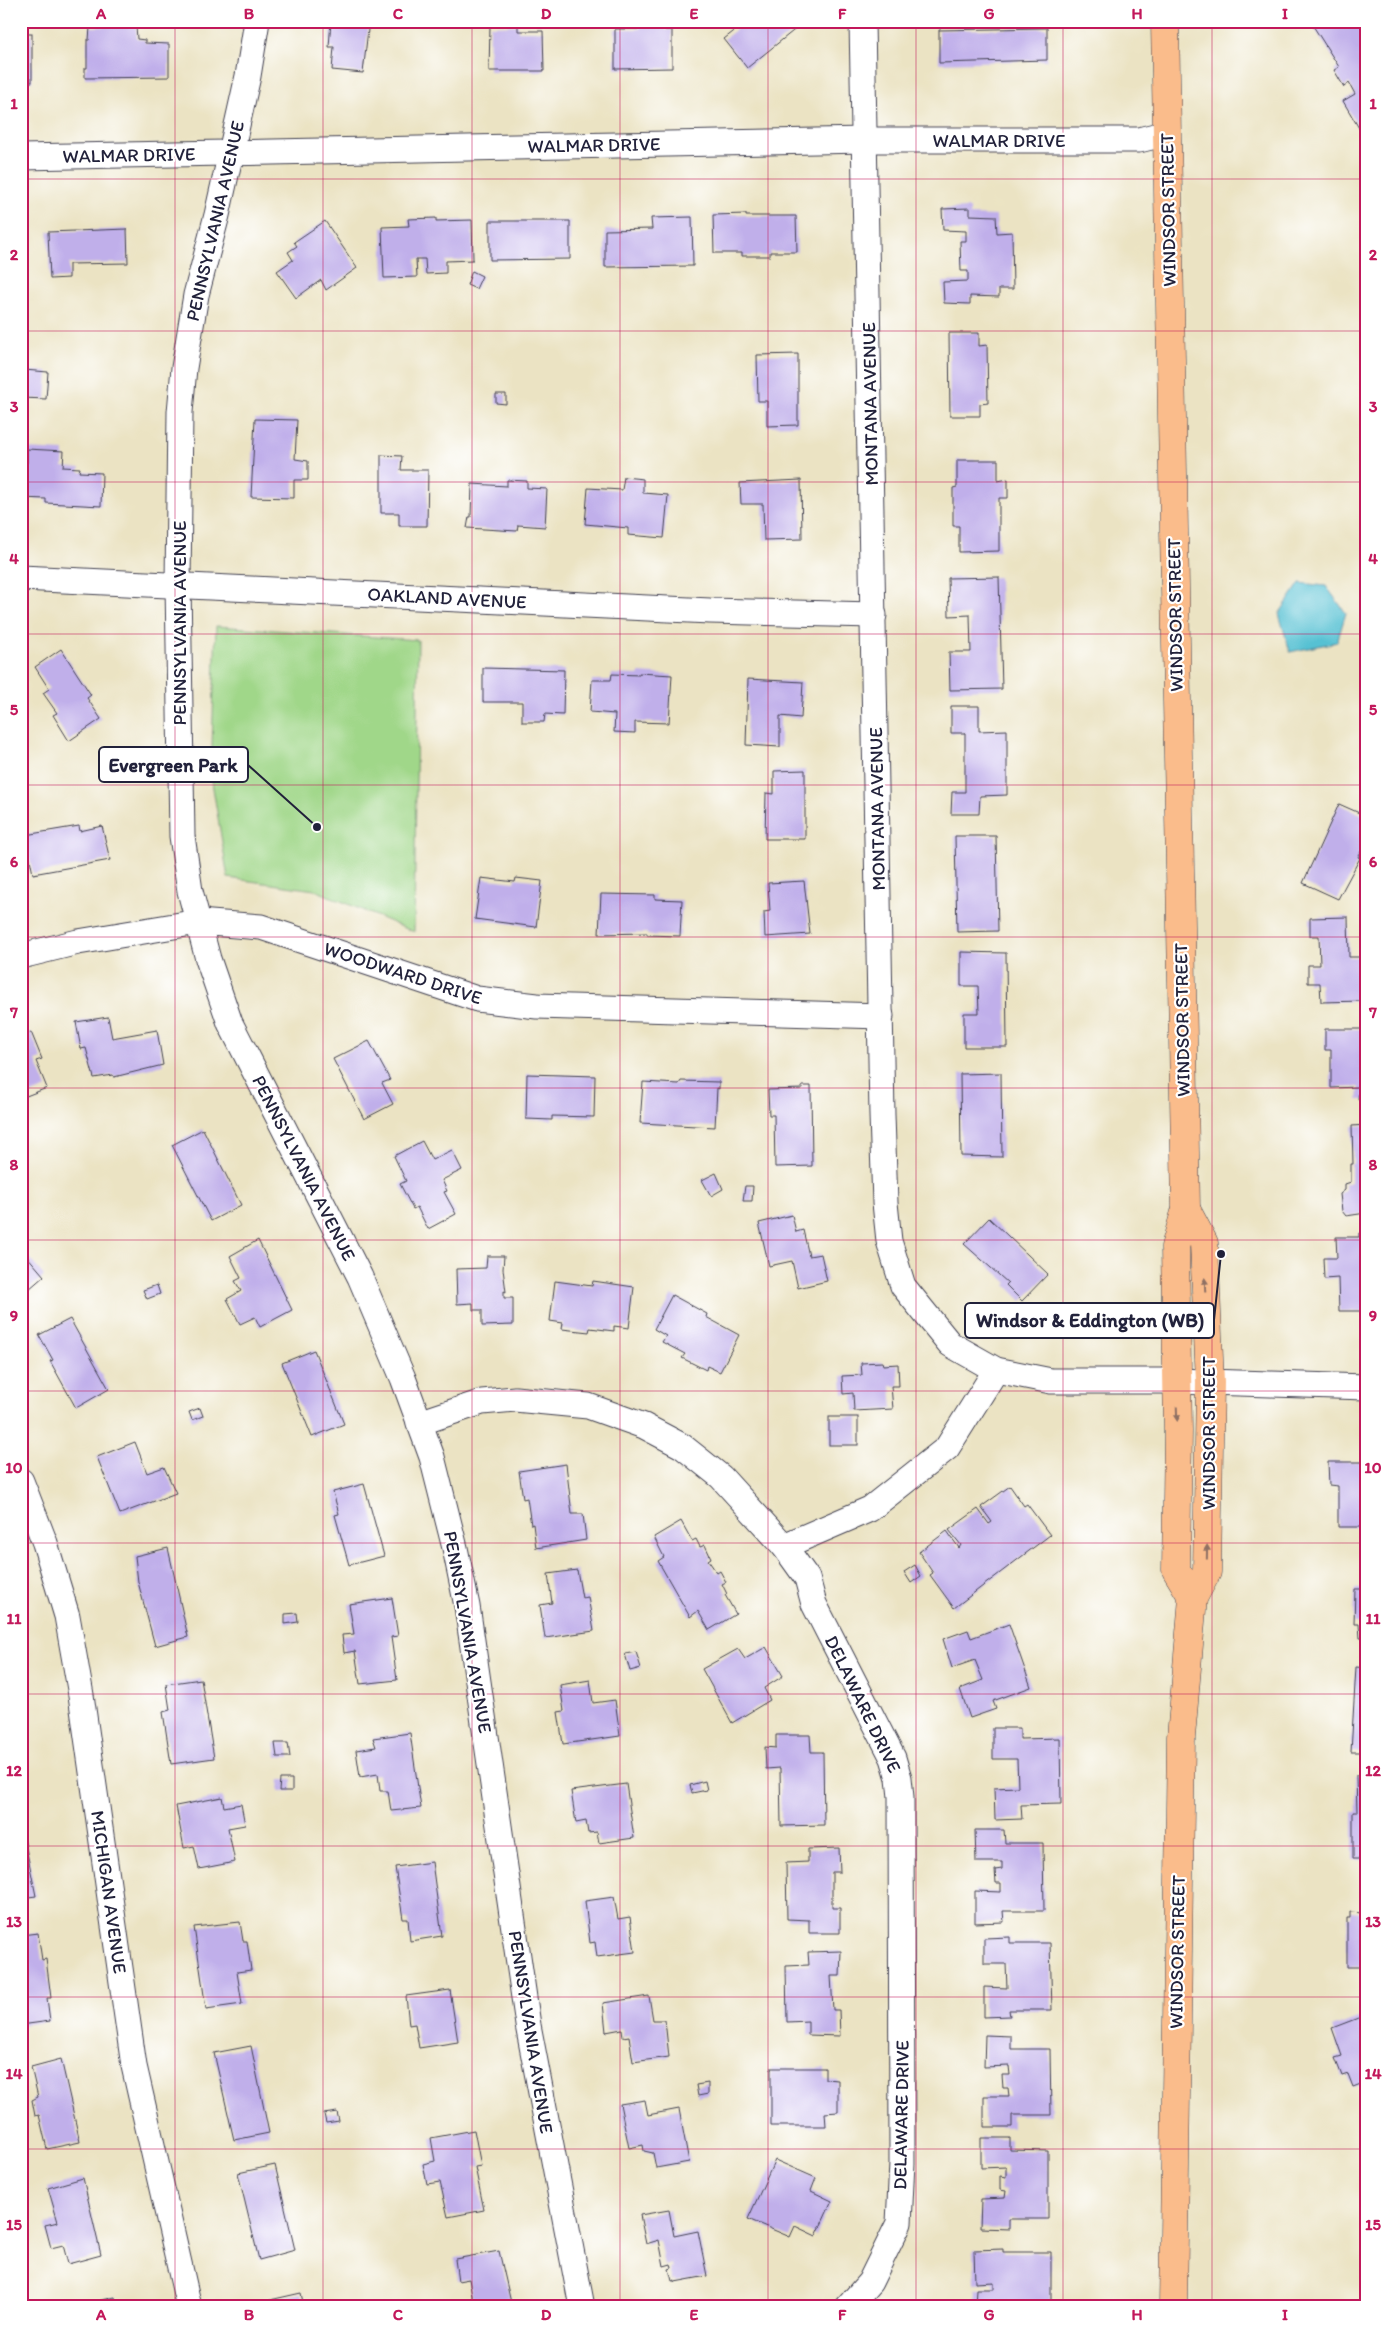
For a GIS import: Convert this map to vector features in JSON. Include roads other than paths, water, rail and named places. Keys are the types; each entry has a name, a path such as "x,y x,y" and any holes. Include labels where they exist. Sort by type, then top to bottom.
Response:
{"main road":[{"name":"WINDSOR STREET","path":"1165,21 1186,1209 1175,1247 1178,1431 1176,1570 1193,1598"},
{"name":"WINDSOR STREET","path":"1173,2307 1181,1737 1193,1598 1207,1572 1210,1382 1204,1243 1186,1209"}],"street":[{"name":"PENNSYLVANIA AVENUE","path":"257,21 248,76 217,215 196,295 184,368 180,412 178,584 182,836 190,891 230,1023 360,1277 403,1378 436,1475 455,1548 467,1606 528,2025 582,2307"},
{"name":"MONTANA AVENUE","path":"862,21 885,1203 889,1241 903,1286 950,1344 996,1370 1051,1381 1176,1380 1366,1387"},
{"name":"WALMAR DRIVE","path":"21,157 864,140 1139,140 1166,133"},
{"name":"OAKLAND AVENUE","path":"21,578 178,584 710,611 874,616"},
{"name":"WOODWARD DRIVE","path":"21,956 78,942 198,922 260,927 477,999 537,1006 881,1016"},
{"path":"784,1546 870,1509 947,1448 996,1370"},
{"name":"DELAWARE DRIVE","path":"419,1423 490,1402 515,1399 588,1406 644,1426 682,1446 721,1477 784,1546 807,1578 814,1604 893,1758 899,1778 901,1797 902,2163 899,2223 870,2282 848,2307"},
{"name":"MICHIGAN AVENUE","path":"21,1481 45,1542 67,1616 81,1695 134,2066 189,2307"}],"water":[{"path":"1300,583 1326,586 1346,613 1337,642 1290,652 1279,614"}],"place":[{"name":"Evergreen Park","path":"317,827"},
{"name":"Windsor & Eddington (WB)","path":"1221,1254"}]}
